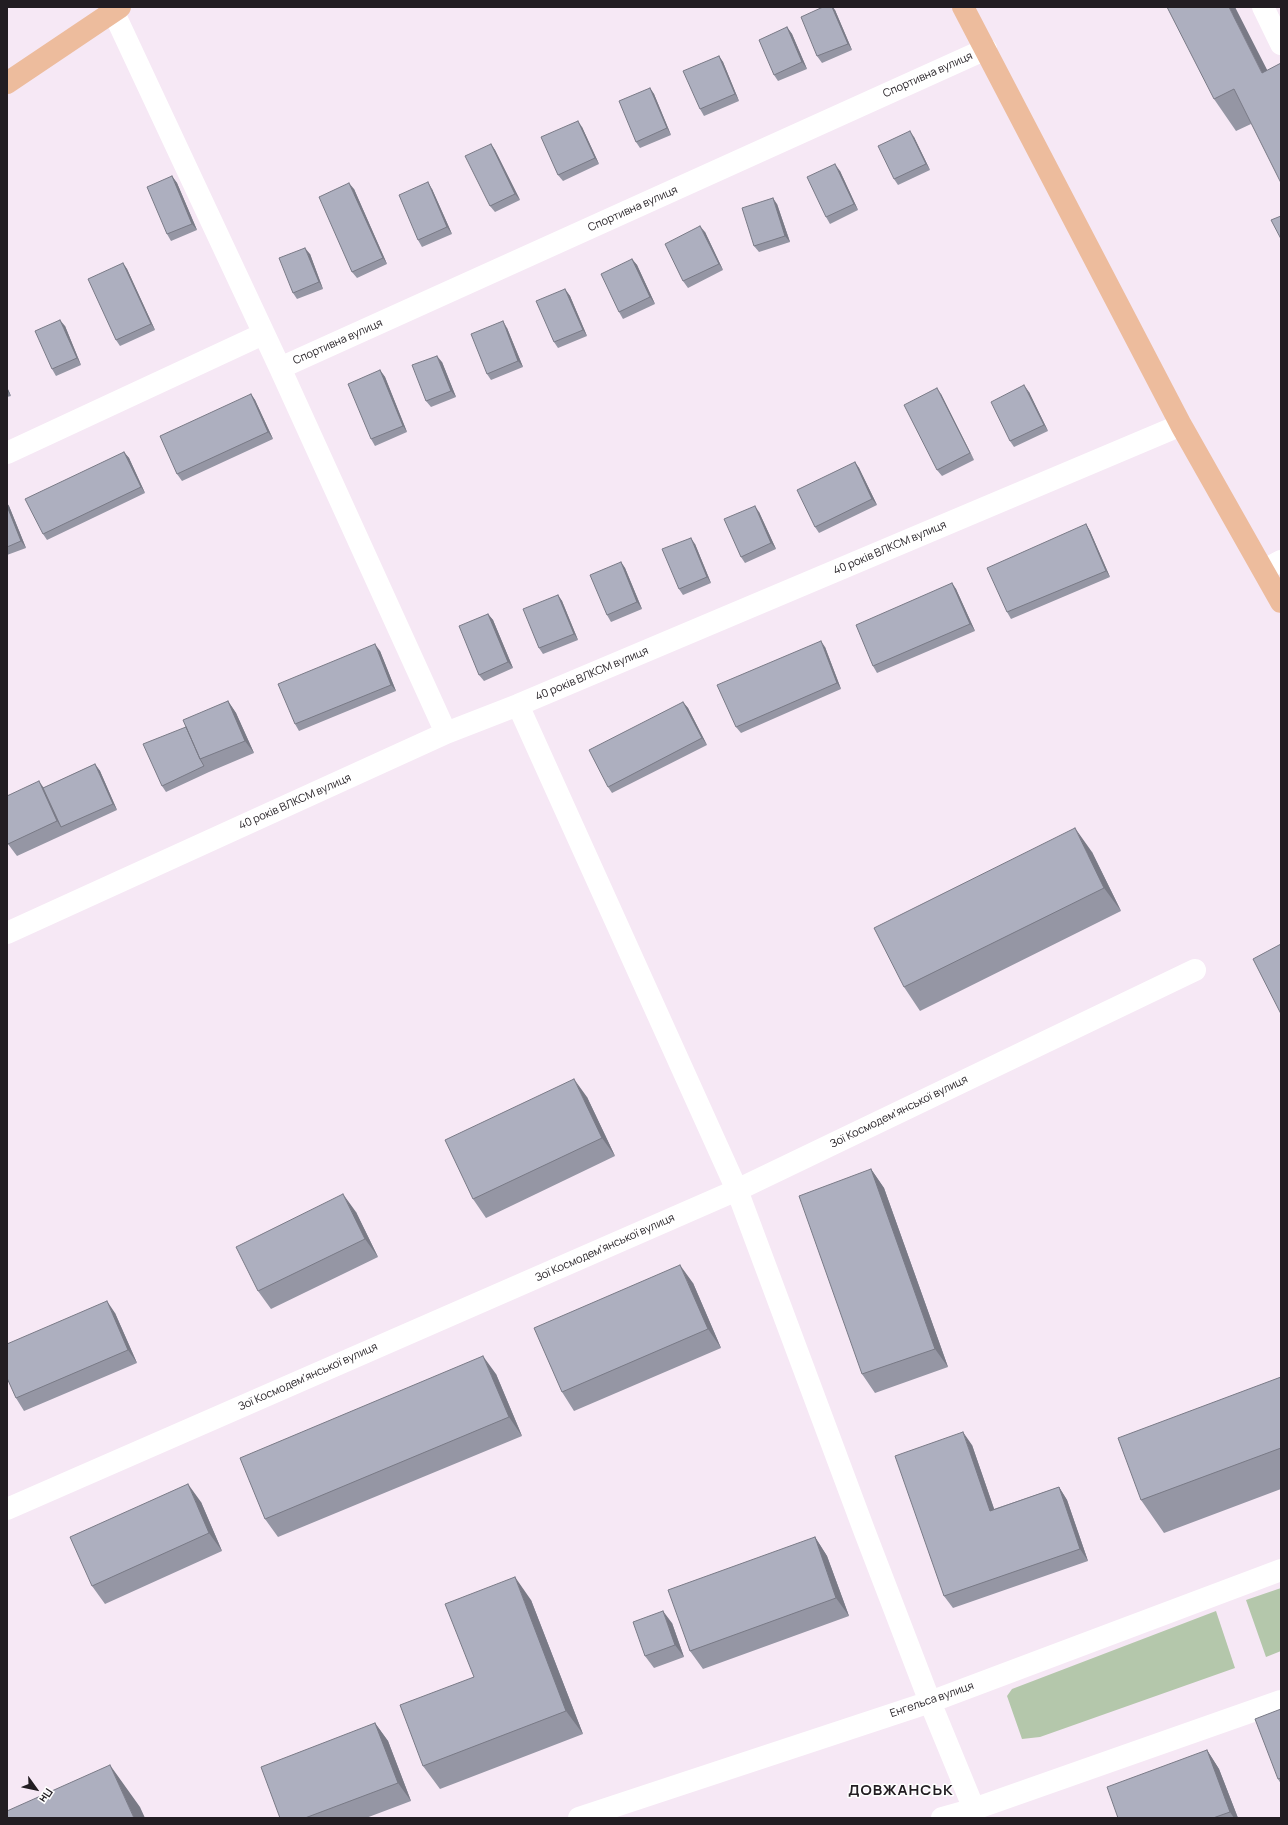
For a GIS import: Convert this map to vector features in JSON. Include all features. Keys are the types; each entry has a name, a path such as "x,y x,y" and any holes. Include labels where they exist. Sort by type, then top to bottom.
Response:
{"main road":[{"path":"963,7 1181,425 1273,566 1281,602"},
{"path":"7,83 117,9"}],"street":[{"path":"1263,7 1281,44"},
{"path":"117,9 263,334 280,368 446,733"},
{"name":"Спортивна вулиця","path":"280,368 986,49"},
{"path":"7,453 263,334"},
{"name":"40 років ВЛКСМ вулиця","path":"7,933 446,733 518,705 1181,425"},
{"path":"518,705 737,1190 930,1702 974,1809"},
{"name":"Зої Космодем’янської вулиця","path":"7,1508 737,1190 1195,970"},
{"name":"Енгельса вулиця","path":"579,1818 930,1702 1281,1570"},
{"path":"942,1818 974,1809 1281,1701"}],"green space":[{"path":"1281,1588 1281,1651 1266,1657 1246,1600"},
{"path":"1216,1611 1235,1668 1040,1737 1022,1739 1007,1696 1012,1689"}],"building":[{"path":"823,7 832,7 848,44 817,56 801,17"},
{"path":"1167,7 1229,7 1262,73 1281,63 1281,183 1234,89 1214,99"},
{"path":"787,27 802,62 774,75 759,40"},
{"path":"719,56 735,94 700,109 683,71"},
{"path":"650,88 667,128 636,142 619,101"},
{"path":"578,121 595,158 558,175 541,137"},
{"path":"910,131 926,164 894,179 878,146"},
{"path":"491,144 515,194 490,206 465,156"},
{"path":"835,164 854,204 826,217 807,177"},
{"path":"172,176 192,224 167,234 147,187"},
{"path":"428,182 447,227 418,240 399,195"},
{"path":"349,183 383,258 352,272 319,197"},
{"path":"773,198 785,236 754,246 742,208"},
{"path":"1281,216 1281,239 1271,220"},
{"path":"700,226 719,264 683,281 665,244"},
{"path":"305,248 319,282 293,293 279,258"},
{"path":"632,259 650,297 619,312 601,274"},
{"path":"123,263 151,324 116,340 88,279"},
{"path":"565,289 583,330 554,342 536,301"},
{"path":"60,320 77,358 52,369 35,331"},
{"path":"503,321 518,361 487,374 471,334"},
{"path":"437,356 451,391 426,401 412,365"},
{"path":"380,370 403,426 371,439 348,384"},
{"path":"1024,385 1044,425 1010,441 991,402"},
{"path":"937,388 970,453 937,470 904,405"},
{"path":"251,394 268,432 177,474 160,436"},
{"path":"124,452 141,487 43,534 25,499"},
{"path":"855,462 872,499 815,527 797,490"},
{"path":"7,506 21,541 7,547"},
{"path":"755,506 771,543 741,557 724,519"},
{"path":"1086,524 1106,571 1007,612 987,568"},
{"path":"691,538 707,577 679,589 662,549"},
{"path":"621,562 637,602 607,615 590,575"},
{"path":"952,583 970,624 873,666 856,625"},
{"path":"558,595 574,634 539,648 523,609"},
{"path":"488,614 508,662 479,675 459,626"},
{"path":"821,641 837,683 736,727 717,685"},
{"path":"375,644 391,685 295,724 278,684"},
{"path":"228,701 245,741 200,759 183,720"},
{"path":"683,702 702,738 608,787 589,750"},
{"path":"186,727 204,766 162,786 143,744"},
{"path":"95,764 113,804 61,827 43,788"},
{"path":"39,781 57,821 8,844 7,796"},
{"path":"1075,828 1104,888 904,987 874,928"},
{"path":"1281,944 1281,1014 1253,959"},
{"path":"574,1079 602,1138 473,1199 445,1140"},
{"path":"871,1169 935,1349 862,1374 799,1196"},
{"path":"343,1194 365,1239 258,1291 236,1247"},
{"path":"680,1265 708,1329 562,1392 534,1328"},
{"path":"107,1301 128,1350 16,1398 7,1378 7,1344"},
{"path":"483,1356 509,1417 265,1519 240,1458"},
{"path":"1281,1377 1281,1448 1141,1500 1118,1438"},
{"path":"963,1432 990,1511 1059,1487 1080,1549 944,1596 895,1456"},
{"path":"188,1484 209,1533 92,1586 70,1537"},
{"path":"815,1537 836,1598 690,1651 668,1590"},
{"path":"515,1577 566,1711 423,1766 400,1705 474,1677 445,1604"},
{"path":"663,1611 675,1645 645,1656 633,1622"},
{"path":"1281,1709 1281,1778 1278,1779 1255,1719"},
{"path":"375,1723 398,1783 305,1818 280,1818 261,1767"},
{"path":"1207,1750 1230,1812 1213,1818 1118,1818 1107,1787"},
{"path":"110,1765 134,1818 7,1818 7,1811"}],"district":[{"name":"ДОВЖАНСЬК","path":"901,1791"}]}
